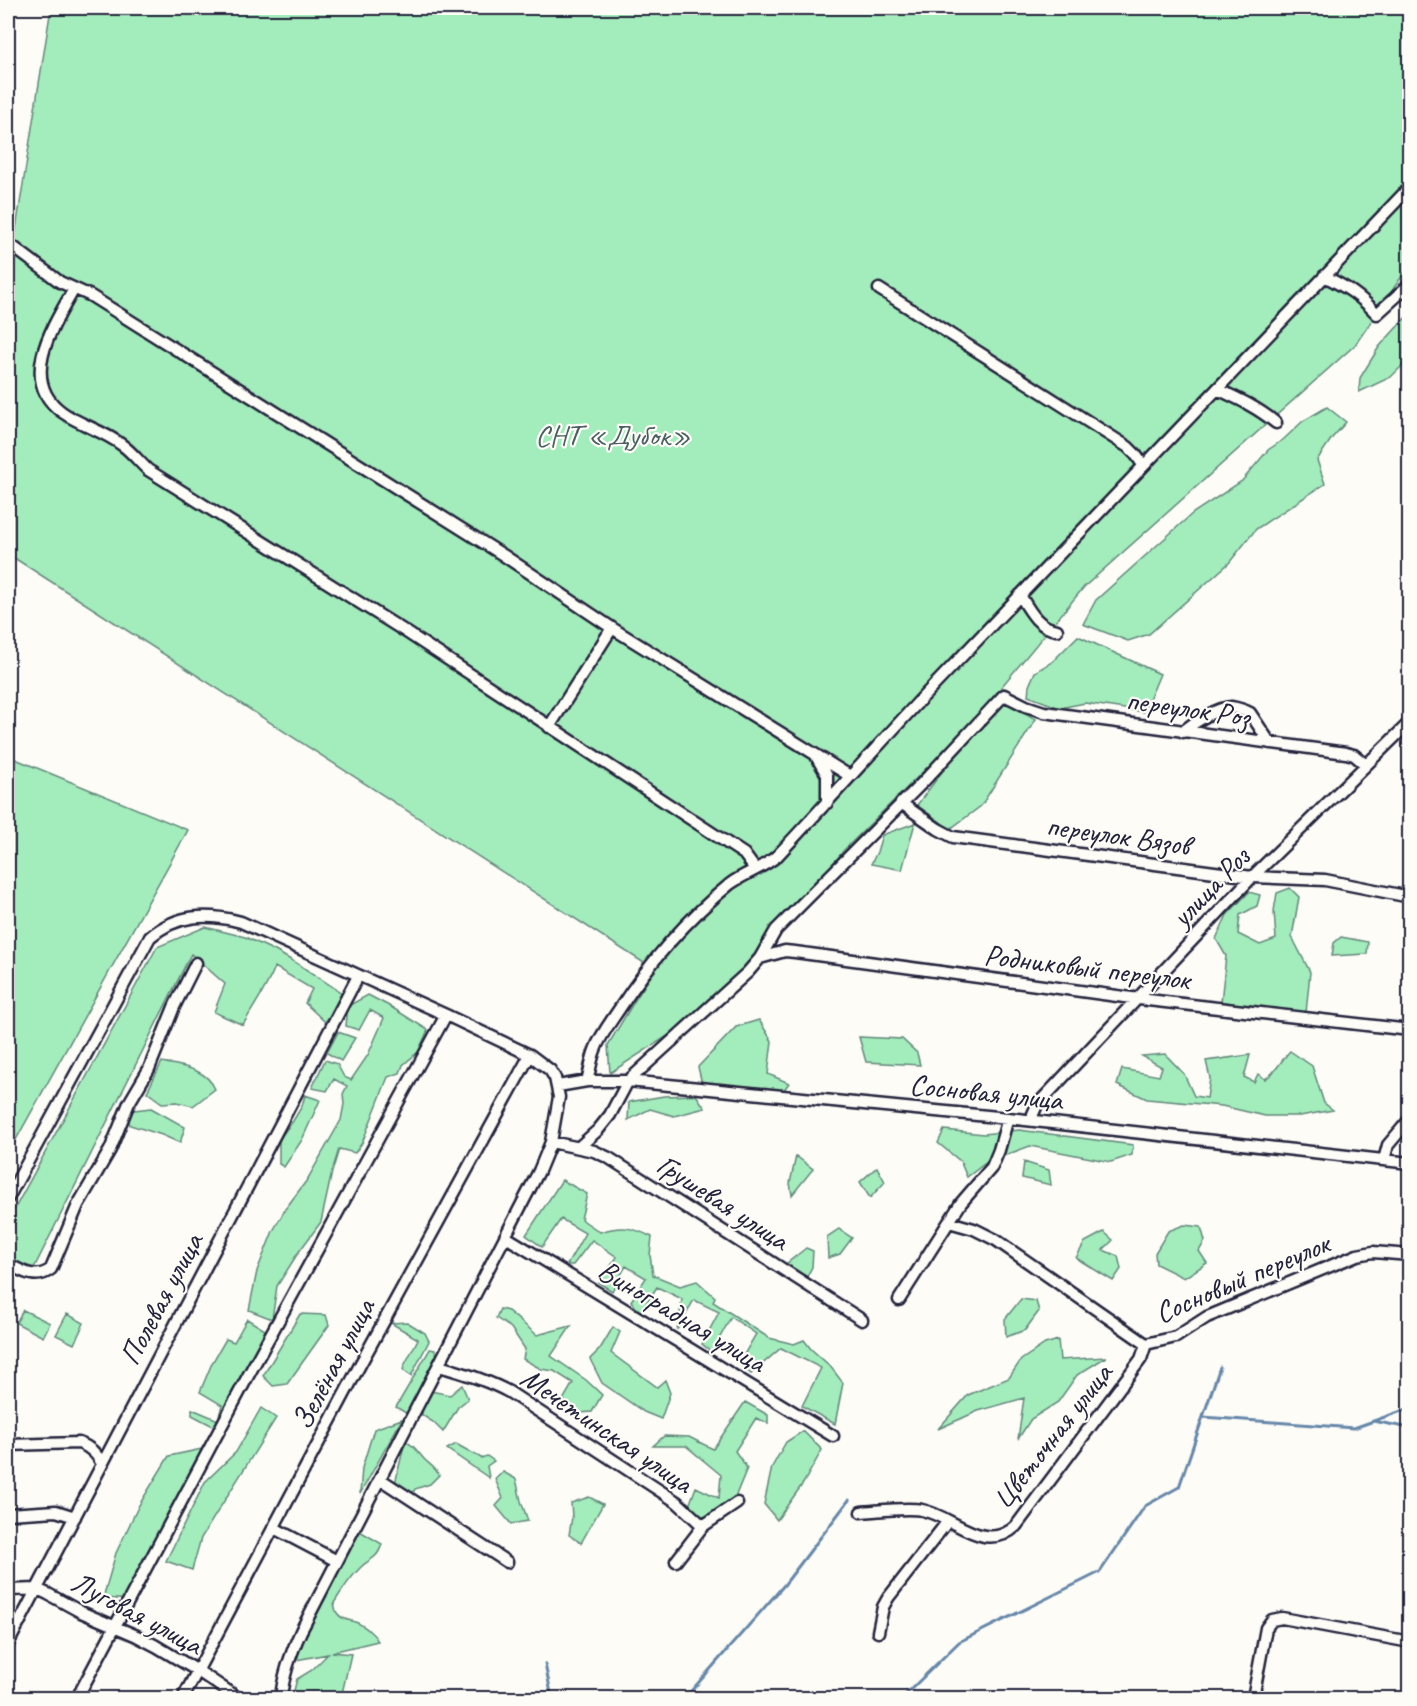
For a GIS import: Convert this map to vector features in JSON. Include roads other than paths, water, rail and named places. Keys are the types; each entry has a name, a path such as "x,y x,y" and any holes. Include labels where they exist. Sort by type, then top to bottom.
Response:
{"street":[{"path":"587,1081 595,1050 602,1036 655,958 733,882 755,868 771,862 777,856 1143,465 1410,187"},
{"path":"8,243 60,282 91,296 112,309 503,555 612,628 850,776"},
{"path":"1324,276 1362,298 1377,314 1410,284"},
{"path":"74,289 52,329 42,358 40,375 42,388 50,401 62,412 121,444 132,452 148,470 411,636 744,854 755,868"},
{"path":"879,289 1128,447 1143,465"},
{"path":"1217,389 1248,403 1276,423"},
{"path":"1020,595 1043,626 1057,630"},
{"path":"549,727 612,628"},
{"name":"переулок Роз","path":"902,803 1004,695 1044,712 1346,753 1354,755 1366,765"},
{"path":"1183,732 1199,720 1231,707 1250,713 1270,743"},
{"name":"улица Роз","path":"1032,1120 1032,1114 1037,1105 1252,877 1410,722"},
{"path":"816,755 827,775 827,803"},
{"path":"579,1147 598,1130 610,1115 628,1081 748,972 760,958 776,930 902,803"},
{"name":"переулок Вязов","path":"902,803 938,830 953,837 1252,877 1325,880 1410,897"},
{"path":"8,1198 141,951 162,927 196,917 212,916 240,922 530,1055 550,1070 555,1077 559,1097 551,1142 539,1171 291,1652 284,1674 281,1698"},
{"name":"Родниковый переулок","path":"760,958 784,951 795,952 1139,999 1410,1030"},
{"path":"8,1264 33,1275 45,1274 51,1269 78,1205 110,1150 129,1103 149,1069 174,1006 196,963"},
{"name":"Полевая улица","path":"8,1644 358,976"},
{"path":"77,1698 254,1365 446,1015"},
{"name":"Зелёная улица","path":"183,1698 360,1363 530,1055"},
{"name":"Сосновая улица","path":"558,1086 587,1081 628,1081 1032,1120 1410,1163"},
{"path":"899,1300 969,1193 984,1179 992,1167 1008,1118"},
{"path":"1384,1160 1388,1145 1410,1119"},
{"name":"Грушевая улица","path":"551,1142 594,1151 609,1158 862,1320"},
{"name":"Сосновый переулок","path":"949,1222 986,1234 996,1240 1146,1344 1176,1337 1207,1317 1357,1255 1373,1252 1410,1255"},
{"name":"Виноградная улица","path":"506,1237 833,1436"},
{"name":"Цветочная улица","path":"861,1512 922,1510 981,1535 1001,1536 1009,1533 1141,1359 1146,1344"},
{"name":"Мечетинская улица","path":"439,1366 482,1379 509,1392 677,1502 703,1526 676,1561"},
{"path":"8,1445 79,1443 94,1451 102,1464"},
{"path":"380,1479 507,1562"},
{"path":"703,1526 737,1503"},
{"path":"8,1514 57,1511 75,1517"},
{"name":"Цветочная улица","path":"878,1632 883,1607 888,1598 948,1521"},
{"path":"273,1527 337,1561"},
{"name":"Луговая улица","path":"8,1590 37,1589 48,1594 81,1612 137,1636 198,1671 238,1698"},
{"path":"1253,1698 1266,1628 1272,1620 1282,1618 1410,1642"}],"waterway":[{"path":"902,1698 959,1642 1100,1572 1145,1506 1179,1487 1220,1367"},
{"path":"1203,1417 1354,1428 1410,1408"},
{"path":"1373,1421 1410,1428"},
{"path":"685,1698 785,1584 849,1500"},
{"path":"545,1664 552,1698"}],"park label":[{"name":"СНТ «Дубок»","path":"613,435"}]}
